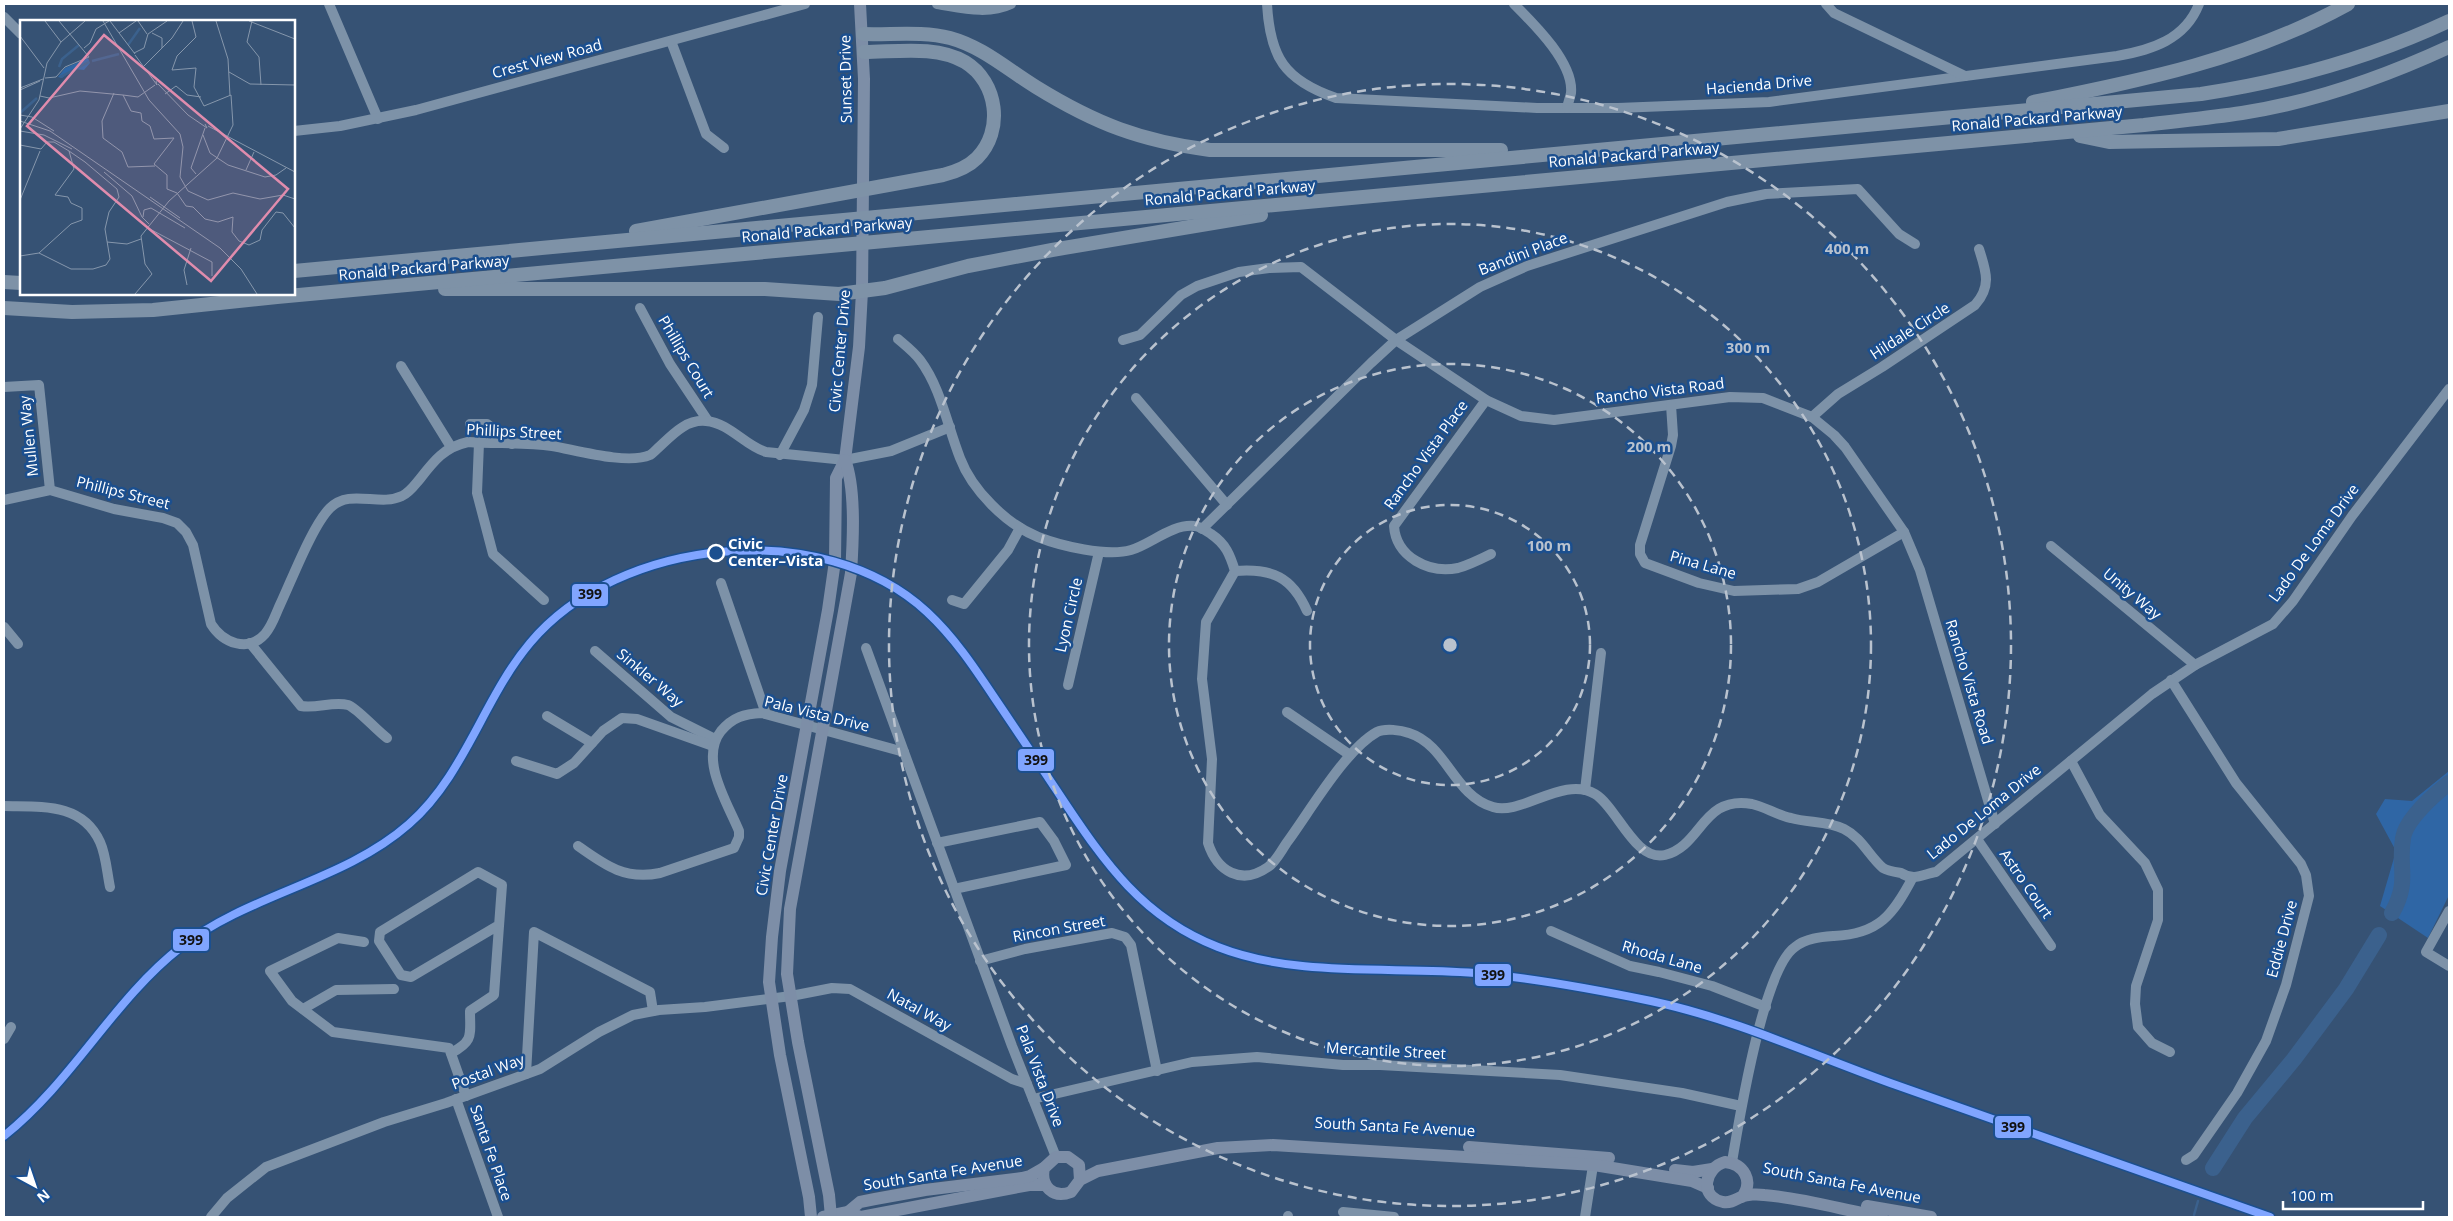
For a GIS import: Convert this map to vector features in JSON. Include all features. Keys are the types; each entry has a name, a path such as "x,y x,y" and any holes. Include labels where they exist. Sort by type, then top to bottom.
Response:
{"highway":[{"path":"1953,117 2168,74 2267,42 2348,4"},
{"name":"Ronald Packard Parkway","path":"295,271 2201,94 2281,80 2360,57 2449,21"},
{"path":"863,34 929,35 949,38 968,44 984,52 1072,109 1121,131 1176,146 1210,150 1571,151"},
{"name":"Ronald Packard Parkway","path":"4,308 72,312 153,310 2062,133 2243,113 2303,100 2363,82 2449,47"},
{"path":"538,248 943,175 956,171 976,158 986,146 994,119 992,94 979,72 965,62 940,53 864,52"},
{"path":"2062,133 2109,142 2278,139 2449,111"},
{"path":"392,287 477,291 766,289 839,294 885,288 968,266 1052,250 1383,196"},
{"path":"4,282 20,283"}],"main road":[{"name":"Sunset Drive","path":"860,4 864,52 862,155"},
{"name":"Civic Center Drive","path":"811,1217 809,1197 770,998 772,937 780,872 808,725 834,568 836,478 845,460 859,347 862,291 862,155"},
{"name":"Civic Center Drive","path":"829,1217 828,1187 798,1042 787,974 790,909 822,729 843,627 851,574 853,536 851,476 845,460"},
{"name":"South Santa Fe Avenue","path":"829,1217 848,1212 860,1202 924,1190 1030,1176 1044,1168 1056,1157 1068,1157 1076,1162 1089,1164 1193,1144 1262,1136 1594,1161 1682,1171 1701,1172 1712,1169 1718,1164 1732,1162 1740,1167 1748,1178 1762,1187 1931,1217"},
{"name":"South Santa Fe Avenue","path":"1044,1168 1045,1185 1054,1194 1064,1194 1075,1189 1080,1180 1098,1172 1194,1152 1253,1145 1594,1161 1692,1181 1708,1188 1716,1199 1722,1202 1736,1200 1742,1196 1746,1191 1748,1178"},
{"path":"1076,1162 1080,1170 1080,1180"},
{"path":"1708,1188 1708,1175 1712,1169"},
{"name":"South Santa Fe Avenue","path":"848,1212 861,1217 1029,1185 1045,1185"},
{"name":"South Santa Fe Avenue","path":"1742,1196 1766,1195 1882,1217"}],"street":[{"path":"329,4 378,119"},
{"name":"Crest View Road","path":"295,131 378,119 805,4"},
{"path":"937,4 970,10 993,10 1011,4"},
{"name":"Hacienda Drive","path":"1267,4 1269,33 1274,50 1302,84 1336,98 1567,108 1769,102 2144,51 2158,46 2175,36 2186,25 2199,4"},
{"path":"1514,4 1562,59 1570,83 1571,93 1567,108"},
{"path":"1826,4 1834,13 1966,76"},
{"path":"4,17 20,33"},
{"path":"671,41 706,134 724,148"},
{"name":"Bandini Place","path":"1202,529 1396,340 1480,286 1527,266 1727,202 1766,194 1858,189 1899,234 1915,244"},
{"name":"Hildale Circle","path":"1812,417 1838,394 1975,305 1983,297 1986,284 1985,270 1978,249"},
{"name":"Rancho Vista Road","path":"1123,340 1140,335 1181,295 1197,286 1239,272 1269,268 1301,267 1396,340 1486,400 1522,416 1541,420 1730,397 1751,397 1790,407 1812,417 1845,447 1904,532 1920,570 1995,824"},
{"name":"Phillips Court","path":"640,308 670,364 708,421"},
{"path":"780,455 804,410 812,385 818,317"},
{"path":"898,339 920,359 934,387 960,458 971,480 999,510 1020,528 1054,542 1099,552 1130,550 1179,528 1195,526 1219,539 1229,551 1235,571 1206,622 1202,679 1212,759 1208,843 1212,855 1221,867 1232,873 1244,876 1269,867 1354,749 1380,730 1402,731 1413,734 1443,759 1467,793 1483,804 1496,808 1508,807 1556,792 1585,790 1601,653"},
{"path":"401,366 451,447"},
{"name":"Mullen Way","path":"4,387 39,385 50,490"},
{"name":"Lado De Loma Drive","path":"1585,790 1595,794 1604,801 1630,836 1646,852 1652,854 1662,856 1673,852 1712,812 1725,805 1742,803 1754,805 1788,818 1841,827 1856,837 1884,869 1913,877 1936,872 2171,680 2195,665 2273,624 2293,602 2352,516 2449,389"},
{"path":"1136,398 1227,505"},
{"name":"Rancho Vista Place","path":"1486,400 1394,526 1394,537 1405,554 1417,562 1436,568 1458,568 1491,554"},
{"name":"Pina Lane","path":"1671,404 1673,421 1671,446 1640,545 1640,554 1645,563 1682,578 1734,591 1798,589 1818,582 1904,532"},
{"path":"708,421 726,428 759,450 780,455 845,460 891,451 950,427"},
{"name":"Phillips Street","path":"4,500 50,490 114,510 164,518 177,523 186,532 193,545 211,624 229,642 250,643 262,637 270,628 314,532 331,507 338,501 348,498 394,499 404,496 435,460 451,447 468,442 550,446 607,457 650,455 680,428 695,422 708,421"},
{"path":"470,424 487,424 512,444"},
{"path":"479,443 477,493 493,554 544,600"},
{"path":"952,600 964,604 1003,558 1020,528"},
{"name":"Unity Way","path":"2051,546 2195,665"},
{"name":"Lyon Circle","path":"1068,685 1099,552"},
{"path":"1235,571 1268,572 1285,580 1300,595 1307,611"},
{"path":"721,583 766,714"},
{"path":"4,627 18,644"},
{"path":"250,643 300,706 308,708 347,705 359,712 370,725 387,738"},
{"name":"Pala Vista Drive","path":"866,648 980,962 1056,1157"},
{"name":"Sinkler Way","path":"595,651 671,716 714,742"},
{"name":"Eddie Drive","path":"2171,680 2236,783 2301,864 2306,875 2309,896 2286,985 2266,1041 2237,1093 2194,1155 2186,1160"},
{"path":"1287,712 1350,755"},
{"name":"Pala Vista Drive","path":"714,742 730,722 739,716 766,714 904,752"},
{"path":"547,716 592,743"},
{"path":"516,761 557,774 574,763 603,731 622,718 637,719 714,742 715,774 739,831 739,837 734,848 660,874 649,875 622,874 578,846"},
{"path":"2071,761 2100,815 2145,863 2158,890 2158,920 2136,986 2135,1004 2138,1027 2152,1043 2170,1052"},
{"path":"4,806 57,808 79,816 89,825 100,843 110,887"},
{"path":"937,843 1040,822 1054,840 1066,865 954,889"},
{"name":"Astro Court","path":"1977,839 2051,946"},
{"path":"364,942 338,938 270,971 292,1000 332,1032 449,1048 450,1053 465,1046 470,1039 470,1011 494,995 502,885 478,872 380,932 379,941 401,975 411,977 499,925"},
{"path":"1732,1162 1741,1106 1766,1007 1780,962 1794,947 1816,938 1850,936 1866,932 1880,924 1899,904 1913,877"},
{"path":"2449,911 2426,952 2449,966"},
{"name":"Rhoda Lane","path":"1551,931 1630,966 1712,986 1766,1007"},
{"path":"526,1074 534,932 650,992 653,1011"},
{"name":"Rincon Street","path":"980,962 1025,949 1112,933 1124,938 1131,945 1157,1071"},
{"name":"Natal Way","path":"791,996 832,988 850,989 1012,1079 1027,1084"},
{"path":"303,1009 336,990 394,989"},
{"name":"Postal Way","path":"211,1217 227,1198 266,1167 384,1122 540,1069 599,1032 633,1015 653,1011 791,996"},
{"path":"4,1039 11,1027"},
{"name":"Santa Fe Place","path":"450,1053 461,1097 498,1217"},
{"name":"Mercantile Street","path":"1033,1099 1192,1062 1257,1056 1343,1065 1380,1065 1560,1076 1682,1092 1741,1106"},
{"path":"1585,1217 1594,1161"},
{"path":"1343,1212 1394,1217"}],"shaded area":[{"path":"2449,771 2449,895 2428,938 2380,906 2396,851 2376,814 2385,799 2412,801"}],"waterway":[{"path":"2392,913 2401,892 2402,849 2405,831 2415,815 2449,783"},
{"path":"2213,1168 2245,1118 2294,1059 2346,989 2379,935"},
{"path":"2194,1215 2198,1201"}],"transit line":[{"name":"399","path":"4,1136 52,1090 134,991 181,947 236,913 355,860 383,844 409,824 445,783 460,760 499,688 530,643 568,607 615,580 667,561 723,552 779,552 834,561 884,581 927,612 955,642 971,664 1094,845 1111,867 1128,886 1168,921 1218,947 1248,957 1312,967 1475,973 1564,984 1651,1001 1744,1028 1943,1102 2270,1217"}],"place":[{"name":"Civic Center–Vista","path":"716,553"}]}
